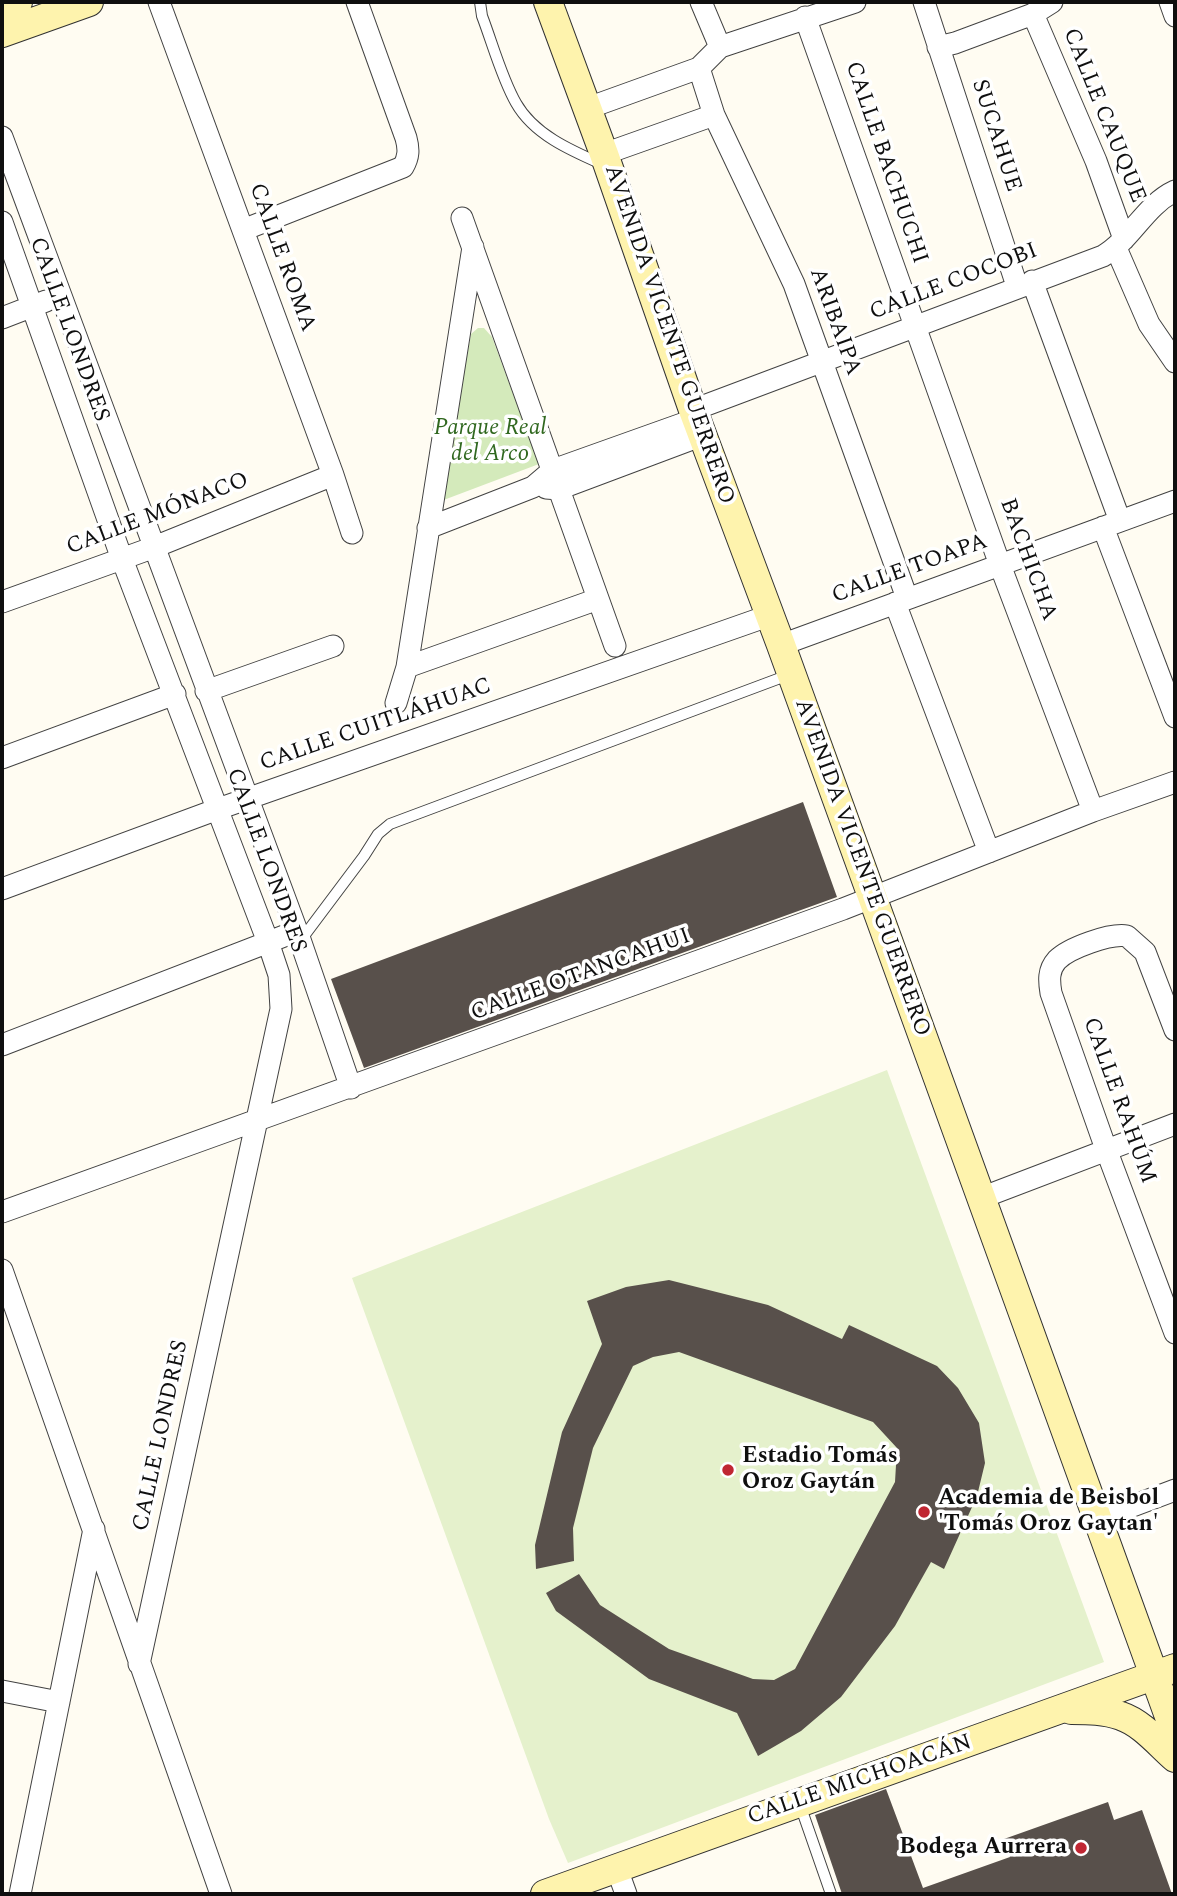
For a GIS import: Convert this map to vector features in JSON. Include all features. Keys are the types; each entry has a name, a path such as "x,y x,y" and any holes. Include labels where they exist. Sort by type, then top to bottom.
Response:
{"main road":[{"path":"2,8 18,2"},
{"path":"2,33 89,2"},
{"name":"AVENIDA VICENTE GUERRERO","path":"548,2 607,161 697,422 1098,1519 1165,1671 1175,1733"},
{"name":"CALLE MICHOACÁN","path":"545,1894 621,1882 799,1802 1165,1671"},
{"path":"1061,1709 1104,1711 1123,1716 1175,1758"}],"street":[{"name":"CALLE ROMA","path":"159,2 352,533"},
{"path":"243,230 403,167 407,160 408,146 357,2"},
{"path":"701,2 719,47"},
{"path":"588,108 699,68 719,47 815,10 855,2"},
{"name":"SUCAHUE","path":"924,2 1112,524 1175,717"},
{"path":"1170,2 1175,16"},
{"path":"938,47 1045,5"},
{"name":"CALLE CAUQUE","path":"1045,5 1096,160 1120,244 1149,324 1175,362"},
{"name":"CALLE BACHUCHI","path":"815,10 914,327"},
{"name":"ARIBAIPA","path":"699,68 714,115 784,262 989,852"},
{"path":"607,161 714,115"},
{"name":"CALLE LONDRES","path":"2,137 152,548 298,936 351,1088"},
{"name":"CALLE COCOBI","path":"428,528 533,486 556,480 697,422 820,361 1103,256 1120,244 1165,196 1175,191"},
{"path":"462,218 615,646"},
{"name":"CALLE LONDRES","path":"2,222 122,559 279,975 281,1009 139,1664"},
{"path":"396,703 407,667 473,247"},
{"path":"2,318 60,296"},
{"name":"BACHICHA","path":"914,327 1093,811"},
{"name":"CALLE MÓNACO","path":"2,602 152,548 333,475"},
{"name":"CALLE TOAPA","path":"780,645 1175,501"},
{"path":"407,667 598,599"},
{"name":"CALLE CUITLÁHUAC","path":"2,889 247,798 768,616"},
{"path":"206,691 333,646"},
{"path":"2,758 175,694"},
{"name":"CALLE OTANCAHUI","path":"2,1212 873,898 1093,811 1175,782"},
{"path":"2,1045 268,942 298,936"},
{"name":"CALLE RAHÚM","path":"1175,1030 1141,946 1127,936 1088,943 1058,959 1052,969 1050,984 1106,1149 1175,1333"},
{"path":"981,1198 1175,1124"},
{"path":"2,1270 221,1894"},
{"path":"1098,1519 1175,1490"},
{"path":"20,1894 94,1529"},
{"path":"2,1691 59,1702"}],"lane":[{"path":"480,2 482,16 515,102 527,118 569,149 607,161"},
{"path":"298,936 364,856 378,834 390,824 791,674"},
{"path":"799,1802 831,1894"}],"green space":[{"name":"Parque Real del Arco","path":"478,328 484,328 492,337 539,464 441,501 471,334"},
{"name":"Estadio Tomás Oroz Gaytán","path":"887,1070 1104,1662 568,1863 549,1819 352,1278"}],"building":[{"path":"803,802 837,897 364,1068 331,979"},
{"name":"Academia de Beisbol 'Tomás Oroz Gaytan'","path":"669,1280 768,1305 842,1339 849,1325 937,1366 958,1388 979,1423 985,1463 977,1496 944,1569 931,1562 895,1626 841,1697 801,1731 758,1756 737,1713 649,1679 556,1611 546,1593 579,1574 600,1605 669,1649 753,1679 774,1680 795,1669 895,1482 897,1448 873,1422 679,1352 653,1357 633,1366 593,1448 573,1528 574,1561 536,1569 535,1545 562,1432 602,1344 587,1301 626,1287"},
{"name":"Bodega Aurrera","path":"886,1789 923,1888 1010,1857 1004,1839 1108,1802 1114,1820 1142,1810 1172,1894 842,1894 815,1815"}],"place":[{"name":"Estadio Tomás Oroz Gaytán","path":"728,1470"},
{"name":"Academia de Beisbol 'Tomás Oroz Gaytan'","path":"924,1512"},
{"name":"Bodega Aurrera","path":"1081,1848"}]}
